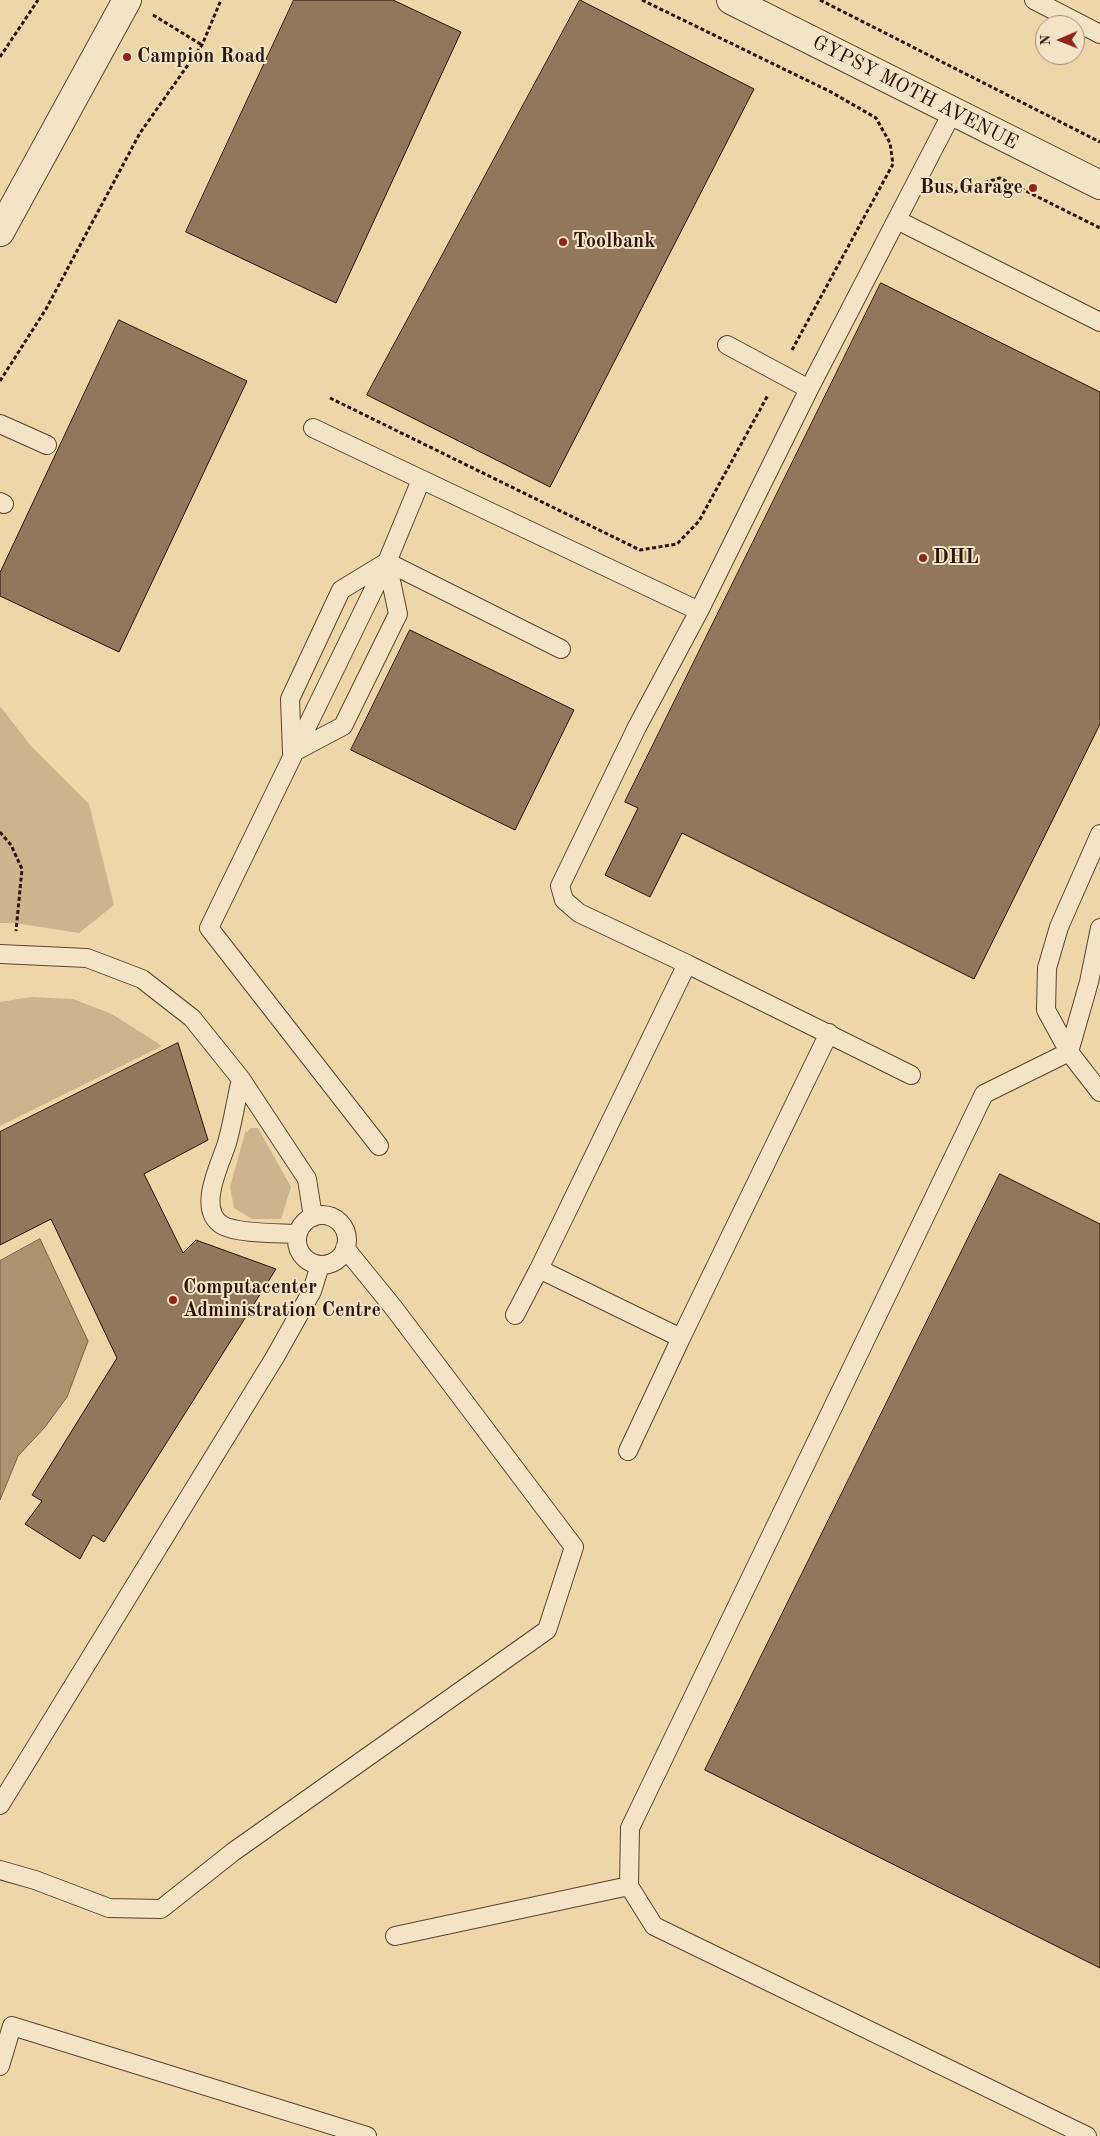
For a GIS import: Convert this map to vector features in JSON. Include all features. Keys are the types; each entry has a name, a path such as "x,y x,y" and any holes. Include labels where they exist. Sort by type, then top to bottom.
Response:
{"street":[{"path":"0,232 127,0"},
{"name":"GYPSY MOTH AVENUE","path":"731,0 1100,186"}],"lane":[{"path":"1034,0 1100,34"},
{"path":"911,1075 829,1033 579,913 564,900 560,886 632,736 699,611 809,389 952,113"},
{"path":"897,220 1100,322"},
{"path":"727,345 809,389"},
{"path":"0,424 47,445"},
{"path":"313,428 699,611"},
{"path":"379,1146 209,928 292,753 387,562 421,480"},
{"path":"387,562 561,649"},
{"path":"292,753 290,699 341,590 387,562"},
{"path":"292,753 343,726 398,614 387,562"},
{"path":"1100,834 1059,927 1047,968 1046,1010 1068,1052 1100,1092"},
{"path":"1088,2136 654,1926 628,1886 630,1828 984,1094 1068,1052 1089,982 1100,928"},
{"path":"8,954 87,958 142,978 192,1018 241,1079 307,1179 314,1216"},
{"path":"516,1315 687,964"},
{"path":"628,1451 829,1033"},
{"path":"241,1079 227,1143 214,1180 210,1201 213,1215 221,1225 247,1232 297,1234"},
{"path":"314,1216 329,1216 336,1220 345,1233 345,1248 336,1260 320,1265 304,1258 297,1243 297,1234 301,1227 314,1216"},
{"path":"0,1870 35,1880 110,1908 161,1909 234,1852 547,1630 574,1548 392,1306 345,1248"},
{"path":"0,1805 275,1357 312,1291 320,1265"},
{"path":"539,1269 681,1338"},
{"path":"395,1936 628,1886"},
{"path":"0,2066 12,2026 367,2136"}],"path":[{"path":"0,57 38,0"},
{"path":"0,381 46,309 140,133 202,44 221,0"},
{"path":"330,398 640,550 677,544 699,521 893,164 890,142 876,118 831,92 642,0"},
{"path":"820,0 1100,142"},
{"path":"152,15 202,44"},
{"path":"893,164 921,175 954,192 1000,178 1100,228"},
{"path":"0,832 11,845 22,869 15,922 8,954"}],"shaded area":[{"path":"0,706 31,746 89,804 114,905 79,933 15,923 0,923"},
{"path":"31,997 73,999 112,1014 162,1046 0,1126 0,1002"},
{"path":"251,1128 258,1128 291,1187 281,1219 252,1219 234,1208 230,1187 245,1133"},
{"path":"40,1239 88,1341 67,1397 45,1427 18,1456 0,1500 0,1261"}],"building":[{"path":"294,0 393,0 461,32 336,303 186,232"},
{"name":"Toolbank","path":"580,0 754,89 550,487 367,395"},
{"name":"DHL","path":"881,283 1100,392 1100,724 974,979 682,833 650,897 605,875 638,808 625,802"},
{"path":"119,320 247,381 119,652 0,596 0,573"},
{"path":"410,630 574,710 515,830 351,750"},
{"name":"Computacenter Administration Centre","path":"178,1043 208,1140 144,1174 183,1253 196,1240 276,1269 104,1542 93,1535 80,1559 25,1524 42,1501 32,1495 117,1358 51,1219 0,1245 0,1132"},
{"path":"1000,1174 1100,1224 1100,1968 705,1770"}],"place":[{"name":"Campion Road","path":"127,57"},
{"name":"Bus Garage","path":"1033,188"},
{"name":"Toolbank","path":"563,242"},
{"name":"DHL","path":"923,558"},
{"name":"Computacenter Administration Centre","path":"173,1300"}]}
